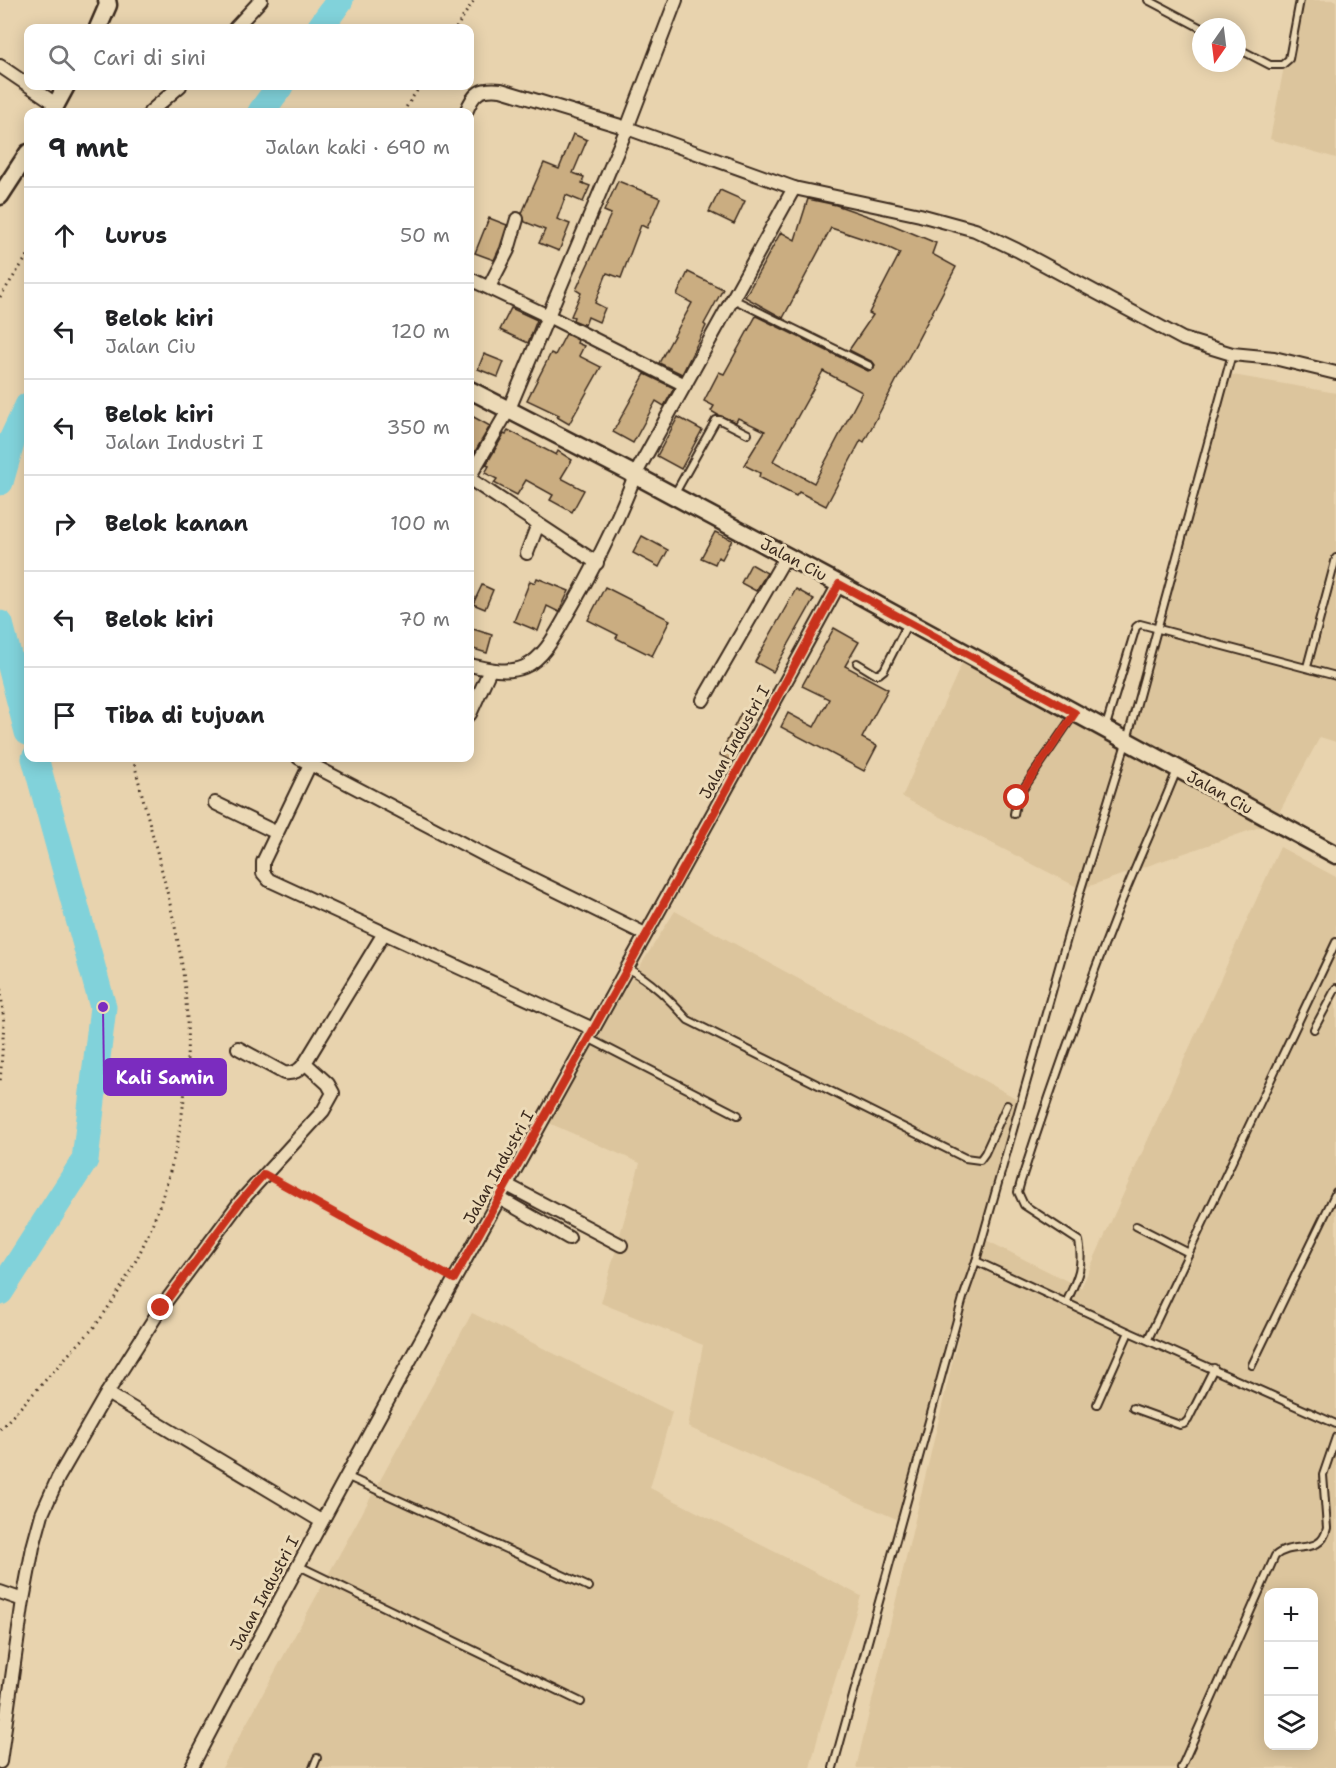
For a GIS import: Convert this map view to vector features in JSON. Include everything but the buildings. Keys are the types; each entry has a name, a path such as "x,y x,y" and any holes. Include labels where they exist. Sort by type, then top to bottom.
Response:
{"street":[{"path":"100,24 108,5 107,0"},
{"path":"239,24 261,0"},
{"path":"474,460 508,409 549,316 627,128 676,0"},
{"path":"0,66 24,85"},
{"path":"468,108 475,94 486,89 501,90 627,128 794,188 920,215 975,230 1184,339 1232,354 1274,358 1336,373"},
{"path":"30,90 53,108 64,90"},
{"path":"155,108 175,90"},
{"path":"0,195 24,159"},
{"path":"474,666 490,670 523,668 536,660 554,636 597,564 635,475 794,188"},
{"path":"489,287 508,250 517,219"},
{"path":"474,281 685,385"},
{"name":"Jalan Ciu","path":"474,392 674,495 1336,855"},
{"path":"474,480 597,564"},
{"path":"526,553 538,524"},
{"path":"703,700 786,556"},
{"name":"Jalan Industri I","path":"191,1768 321,1521 839,584"},
{"path":"474,705 490,670"},
{"path":"306,762 263,862 263,873 269,880 590,1033"},
{"path":"312,762 472,849 645,934"},
{"path":"214,803 277,833"},
{"path":"238,1048 284,1073 299,1071 384,933"},
{"path":"0,1762 4,1701 42,1514 58,1478 107,1393 161,1308 240,1202 323,1112 333,1093 328,1084 305,1063"},
{"path":"507,1185 621,1245"},
{"path":"499,1198 569,1238"},
{"path":"107,1393 321,1521"},
{"path":"0,1592 23,1600"}],"lane":[{"path":"1148,0 1192,23"},
{"path":"1246,53 1270,65 1282,65 1289,59 1300,0"},
{"path":"732,299 870,366"},
{"path":"833,1768 960,1309 976,1261 1081,889 1127,741 1232,354"},
{"path":"674,495 716,420 748,434"},
{"path":"1307,667 1336,558"},
{"path":"1328,586 1336,588"},
{"path":"857,663 874,674 879,674 884,670 909,622"},
{"path":"1105,729 1136,627 1140,624 1336,676"},
{"path":"1014,814 1017,798 1075,713"},
{"path":"1066,1303 1080,1273 1082,1258 1078,1240 1024,1204 1018,1192 1067,1043 1120,904 1148,844 1177,768"},
{"path":"1148,1339 1336,942"},
{"path":"627,968 642,975 688,1020 965,1158 980,1160 1007,1105"},
{"path":"1314,1029 1336,988"},
{"path":"590,1033 738,1115"},
{"path":"1252,1365 1336,1192"},
{"path":"1136,1226 1189,1253"},
{"path":"976,1261 1336,1424"},
{"path":"1098,1404 1129,1332"},
{"path":"1133,1408 1180,1425 1184,1424 1214,1368"},
{"path":"1181,1768 1275,1556 1281,1551 1316,1545 1325,1536 1327,1528 1323,1475 1336,1437"},
{"path":"346,1476 589,1587"},
{"path":"297,1565 581,1702"},
{"path":"312,1768 317,1758"}],"path":[{"path":"459,24 474,0"},
{"path":"406,108 417,90"},
{"path":"0,297 24,261"},
{"path":"0,1429 97,1323 126,1278 157,1218 175,1152 186,1094 187,1011 182,965 172,913 135,762"},
{"path":"0,983 4,1023 0,1084"},
{"path":"264,1174 454,1279"}],"shaded area":[{"path":"1297,0 1336,0 1336,158 1270,139"},
{"path":"1227,374 1336,393 1336,742 1320,737 1274,822 1081,889 902,797 966,654 1121,739"},
{"path":"1280,847 1336,877 1336,1768 856,1768 980,1246 901,1521 688,1427 703,1345 601,1303 640,1163 542,1120 675,911 1021,1101 982,1238 1081,1288"},
{"path":"472,1313 672,1412 650,1488 861,1596 810,1768 222,1768"}],"waterway":[{"path":"323,24 340,0"},
{"path":"264,108 277,90"},
{"path":"0,482 12,440 24,414"},
{"path":"0,624 24,717"},
{"path":"0,1292 85,1160 103,1007 36,762"}],"place":[{"name":"Kali Samin","path":"103,1007"}],"route":[{"path":"161,1308 240,1202 264,1174 454,1279 839,584 1075,713 1017,798"}]}
